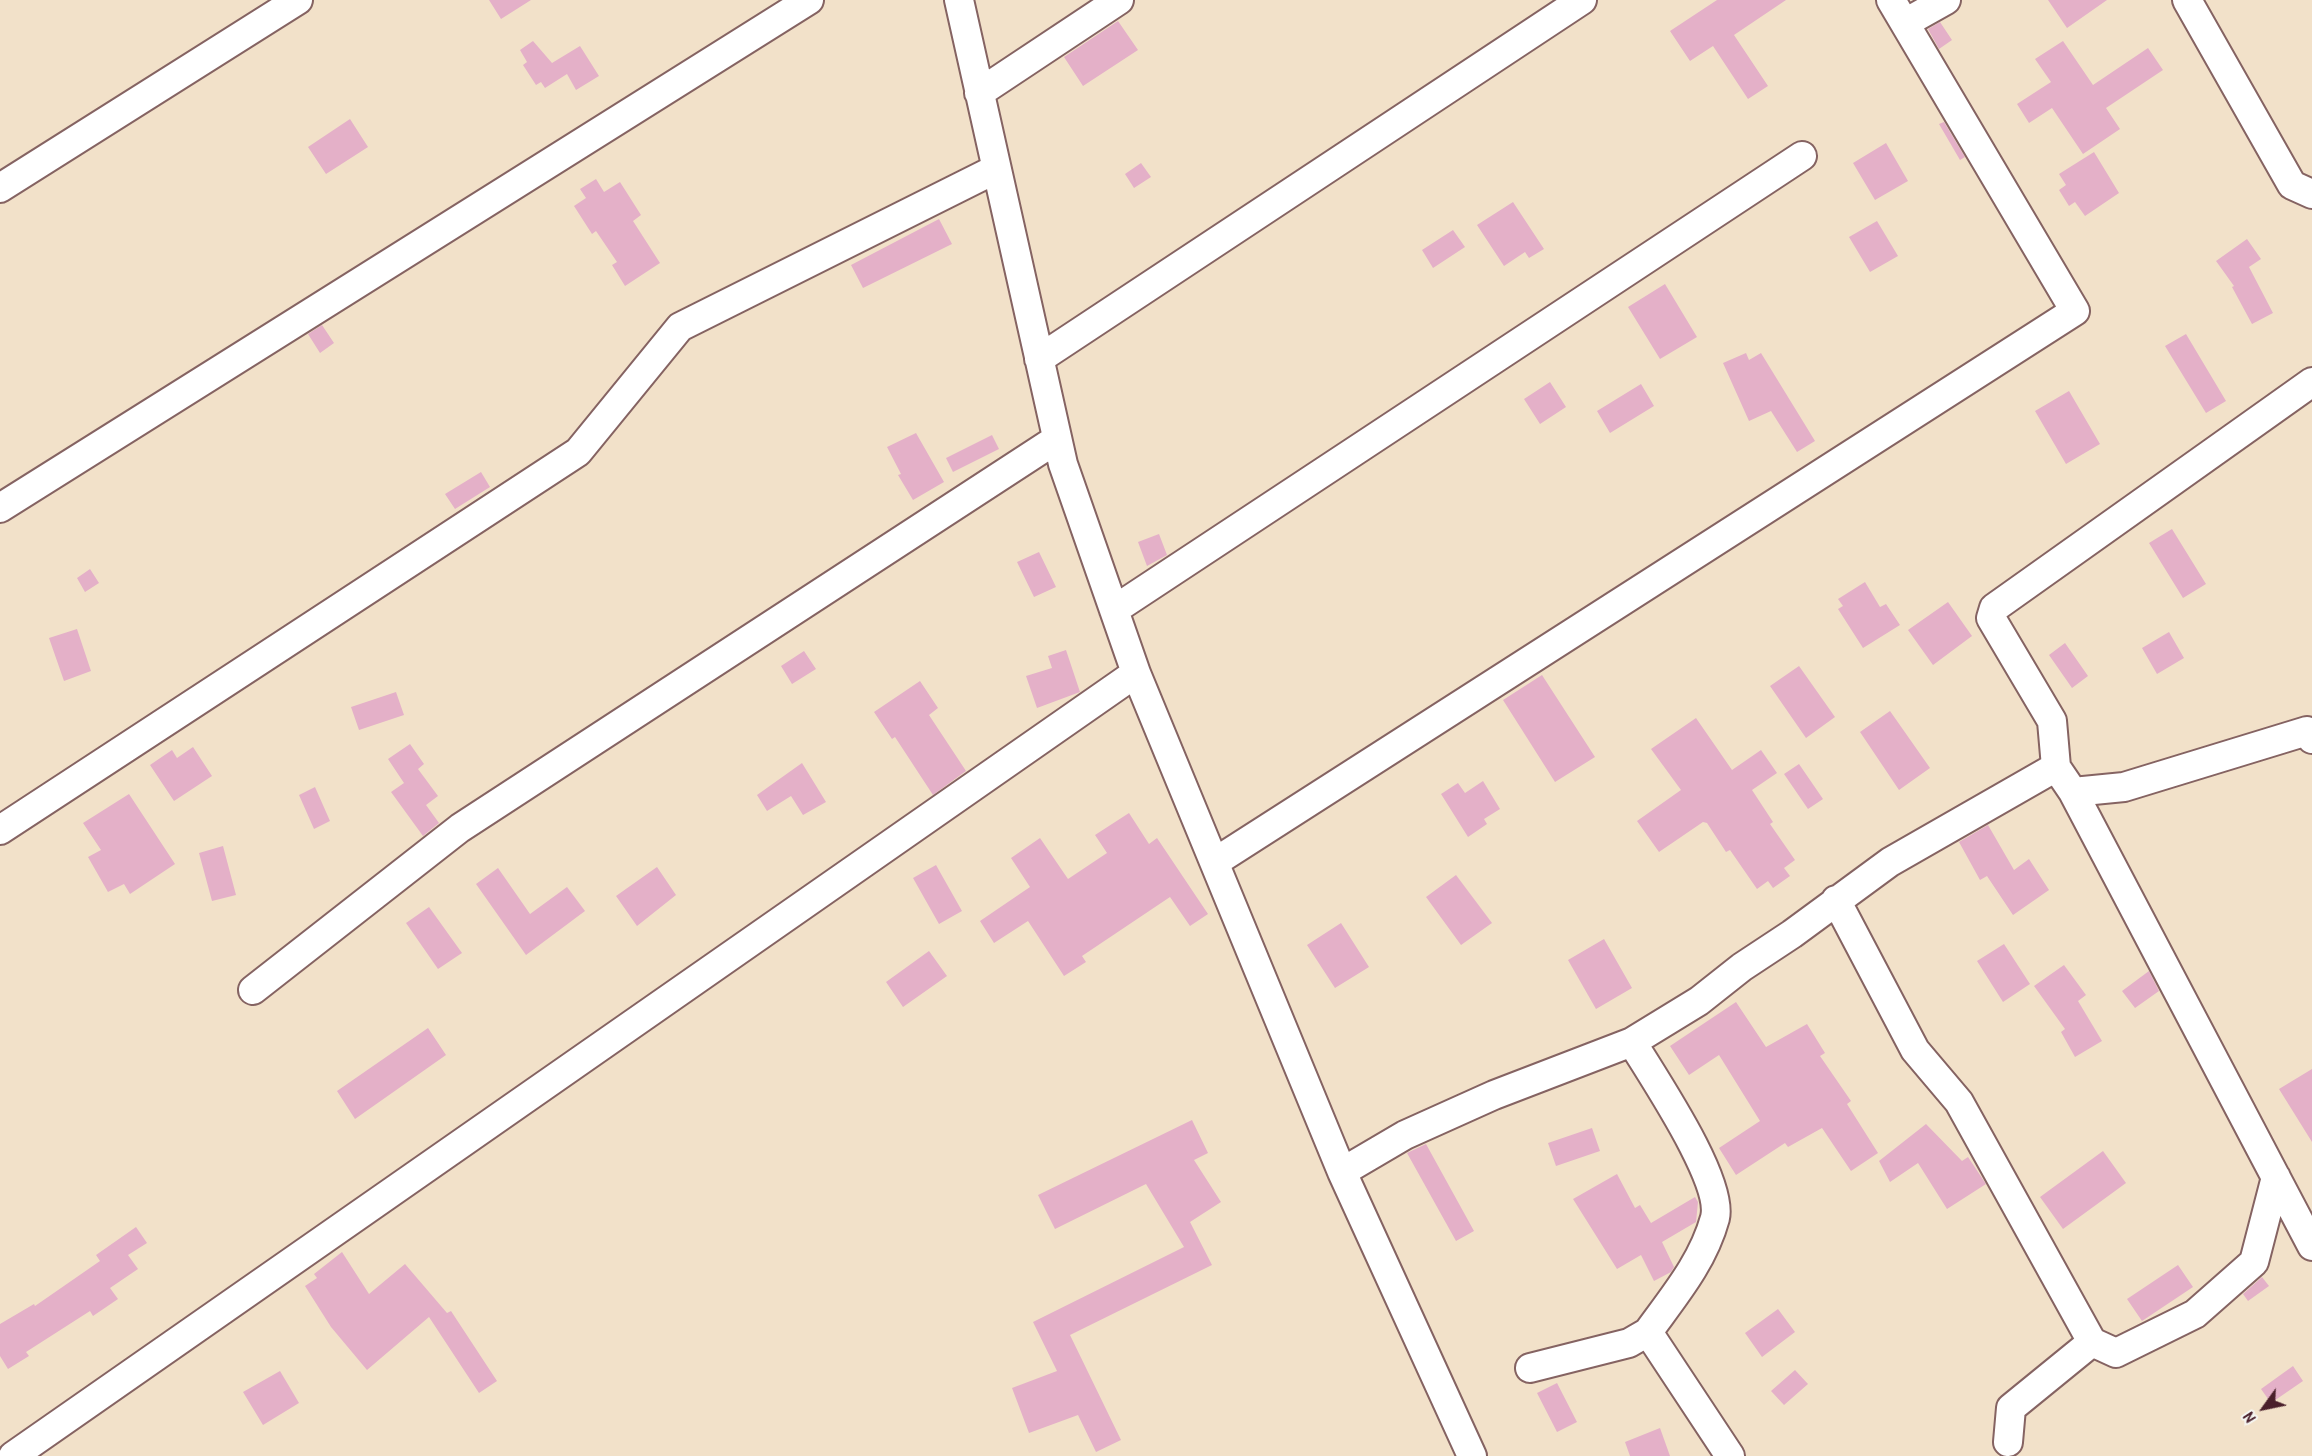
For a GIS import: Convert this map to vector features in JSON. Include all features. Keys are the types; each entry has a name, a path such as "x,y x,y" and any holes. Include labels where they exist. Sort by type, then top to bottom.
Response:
{"street":[{"path":"0,188 298,0"},
{"path":"0,508 809,0"},
{"path":"959,0 1063,464 1136,673 1342,1172 1472,1456"},
{"path":"980,93 1119,0"},
{"path":"1038,359 1582,0"},
{"path":"1215,862 2076,311 1898,12 1946,0"},
{"path":"2187,0 2292,185 2312,194"},
{"path":"1114,610 1802,156"},
{"path":"0,830 578,452 680,327 996,169"},
{"path":"2312,382 1994,608 1991,618 2052,721 2056,767 2073,792 2312,1246"},
{"path":"253,990 460,828 1057,440"},
{"path":"13,1456 1136,673"},
{"path":"2073,792 2124,787 2310,734"},
{"path":"1342,1172 1405,1135 1494,1095 1632,1042 1698,1001 1890,862 2056,767"},
{"path":"1836,900 1915,1050 1959,1102 2092,1342 2116,1353 2195,1314 2254,1262 2276,1177"},
{"path":"1530,1368 1629,1343 1648,1332 1697,1264 1716,1216 1698,1151 1632,1042"},
{"path":"1648,1332 1730,1456"},
{"path":"2008,1442 2011,1408 2092,1342"}],"building":[{"path":"489,0 531,0 501,19"},
{"path":"1717,0 1786,0 1734,35 1768,86 1748,99 1713,46 1690,61 1670,31"},
{"path":"2048,0 2107,0 2067,28"},
{"path":"1118,21 1138,50 1083,86 1064,57"},
{"path":"1940,22 1952,40 1939,49 1928,29"},
{"path":"533,41 552,63 580,46 599,76 576,90 567,74 545,88 541,82 536,85 523,65 527,62 520,50"},
{"path":"2063,41 2093,85 2148,48 2163,70 2106,108 2120,129 2083,154 2052,108 2029,123 2017,104 2051,82 2035,59"},
{"path":"350,119 368,147 326,174 308,147"},
{"path":"1944,122 1965,157 1960,160 1939,124"},
{"path":"1886,143 1908,181 1875,200 1853,163"},
{"path":"2094,152 2119,193 2085,216 2075,202 2069,206 2059,190 2066,185 2059,174"},
{"path":"1141,163 1151,177 1134,188 1125,174"},
{"path":"596,179 604,192 620,182 641,215 633,221 660,263 625,286 612,265 617,262 596,231 592,234 574,206 586,198 580,189"},
{"path":"1513,202 1544,249 1529,258 1525,252 1504,266 1477,225"},
{"path":"939,219 952,244 863,288 851,265"},
{"path":"1877,221 1898,256 1870,272 1849,237"},
{"path":"1453,230 1465,247 1433,268 1422,250"},
{"path":"2247,239 2261,259 2249,267 2273,313 2252,324 2232,287 2234,286 2216,261"},
{"path":"1665,284 1697,337 1660,359 1628,307"},
{"path":"322,325 334,343 320,353 308,334"},
{"path":"2186,334 2226,401 2206,413 2165,346"},
{"path":"1746,353 1749,360 1761,353 1815,441 1797,452 1771,411 1749,421 1723,363"},
{"path":"1550,382 1566,407 1540,424 1524,399"},
{"path":"1641,384 1654,406 1610,433 1597,411"},
{"path":"2069,391 2100,444 2066,464 2035,411"},
{"path":"916,433 944,482 913,500 898,475 901,474 887,447"},
{"path":"992,435 999,449 953,472 946,458"},
{"path":"481,472 490,487 455,509 445,494"},
{"path":"2172,529 2206,584 2183,598 2149,543"},
{"path":"1159,534 1167,555 1147,566 1138,542"},
{"path":"1039,552 1056,587 1034,597 1017,562"},
{"path":"90,569 99,583 85,592 77,578"},
{"path":"1865,582 1880,607 1886,604 1900,625 1863,648 1838,609 1843,606 1838,599"},
{"path":"1948,602 1972,636 1933,665 1908,630"},
{"path":"77,629 91,671 64,681 49,638"},
{"path":"2169,632 2184,658 2157,674 2142,648"},
{"path":"2065,643 2088,676 2072,688 2049,655"},
{"path":"1066,650 1080,692 1037,708 1026,676 1052,668 1048,656"},
{"path":"804,651 816,669 792,684 781,666"},
{"path":"1799,666 1835,717 1806,738 1770,686"},
{"path":"1542,675 1595,757 1555,782 1503,700"},
{"path":"920,681 938,708 929,715 966,771 933,795 895,737 892,739 874,712"},
{"path":"396,692 404,715 359,730 351,707"},
{"path":"1890,711 1930,768 1899,790 1860,732"},
{"path":"1696,718 1732,770 1761,750 1777,773 1752,790 1773,822 1770,824 1795,860 1784,868 1790,876 1773,888 1768,881 1757,889 1730,850 1726,852 1707,823 1703,822 1659,852 1637,821 1681,790 1651,749"},
{"path":"410,744 424,764 418,769 438,796 426,805 439,823 423,836 391,792 404,783 388,759"},
{"path":"193,747 212,776 174,801 150,765 172,750 177,758"},
{"path":"802,763 826,802 803,815 791,796 767,811 757,795"},
{"path":"1799,764 1823,799 1808,809 1784,774"},
{"path":"1483,781 1500,809 1484,819 1487,824 1468,837 1441,794 1458,783 1465,793"},
{"path":"315,787 330,821 314,829 299,795"},
{"path":"129,794 175,864 130,894 124,884 108,892 88,857 101,850 83,823"},
{"path":"1129,813 1149,844 1157,838 1208,914 1190,926 1170,897 1082,956 1086,962 1064,976 1028,921 994,943 980,921 1030,887 1011,858 1040,838 1068,879 1107,853 1095,835"},
{"path":"1988,825 2014,870 2029,859 2049,890 2013,915 1987,876 1980,880 1959,842"},
{"path":"223,846 236,895 212,901 199,853"},
{"path":"936,865 962,911 939,924 913,878"},
{"path":"657,867 676,895 637,926 616,896"},
{"path":"498,868 530,914 567,887 585,911 526,955 476,884"},
{"path":"1456,875 1492,923 1461,945 1426,897"},
{"path":"429,907 462,953 438,969 406,923"},
{"path":"1341,923 1369,967 1335,988 1307,945"},
{"path":"1604,939 1632,988 1596,1009 1568,960"},
{"path":"2004,944 2030,984 2003,1002 1977,961"},
{"path":"929,951 947,976 903,1007 886,982"},
{"path":"2064,965 2086,995 2078,1001 2102,1041 2075,1057 2061,1032 2065,1029 2034,986"},
{"path":"2149,971 2159,991 2135,1008 2122,991"},
{"path":"1736,1002 1766,1047 1807,1024 1825,1053 1820,1056 1851,1101 1847,1104 1878,1153 1851,1171 1822,1128 1788,1147 1785,1143 1736,1175 1719,1148 1760,1121 1719,1055 1689,1075 1670,1046"},
{"path":"428,1028 446,1055 355,1119 337,1091"},
{"path":"2312,1069 2312,1142 2279,1089"},
{"path":"1192,1120 1208,1153 1194,1160 1221,1202 1190,1222 1212,1265 1070,1335 1121,1440 1096,1452 1078,1415 1029,1433 1012,1388 1057,1371 1033,1322 1184,1247 1146,1184 1055,1229 1038,1195"},
{"path":"1926,1124 1962,1161 1968,1157 1986,1184 1947,1209 1918,1163 1890,1182 1879,1161"},
{"path":"1592,1128 1600,1151 1556,1166 1548,1143"},
{"path":"1426,1144 1474,1231 1456,1241 1407,1153"},
{"path":"2103,1151 2126,1183 2063,1229 2040,1197"},
{"path":"1617,1174 1635,1208 1640,1205 1651,1223 1695,1197 1698,1202 1696,1222 1662,1242 1674,1267 1671,1272 1654,1281 1641,1255 1617,1269 1573,1199"},
{"path":"136,1227 147,1243 128,1255 138,1269 110,1288 118,1299 93,1316 90,1311 26,1352 29,1356 8,1369 0,1356 0,1324 34,1304 35,1306 100,1261 96,1255"},
{"path":"342,1252 369,1294 405,1264 447,1313 451,1311 497,1381 479,1393 429,1317 367,1370 331,1327 305,1286 317,1278 314,1274"},
{"path":"2178,1265 2193,1287 2142,1321 2127,1299"},
{"path":"2262,1277 2269,1286 2248,1301 2243,1294"},
{"path":"1778,1309 1795,1332 1762,1357 1745,1333"},
{"path":"2293,1366 2303,1381 2271,1403 2261,1389"},
{"path":"1795,1370 1808,1384 1784,1405 1771,1391"},
{"path":"280,1371 299,1403 263,1425 243,1392"},
{"path":"1557,1383 1577,1422 1557,1432 1537,1393"},
{"path":"1660,1428 1670,1456 1630,1456 1625,1442"}]}
